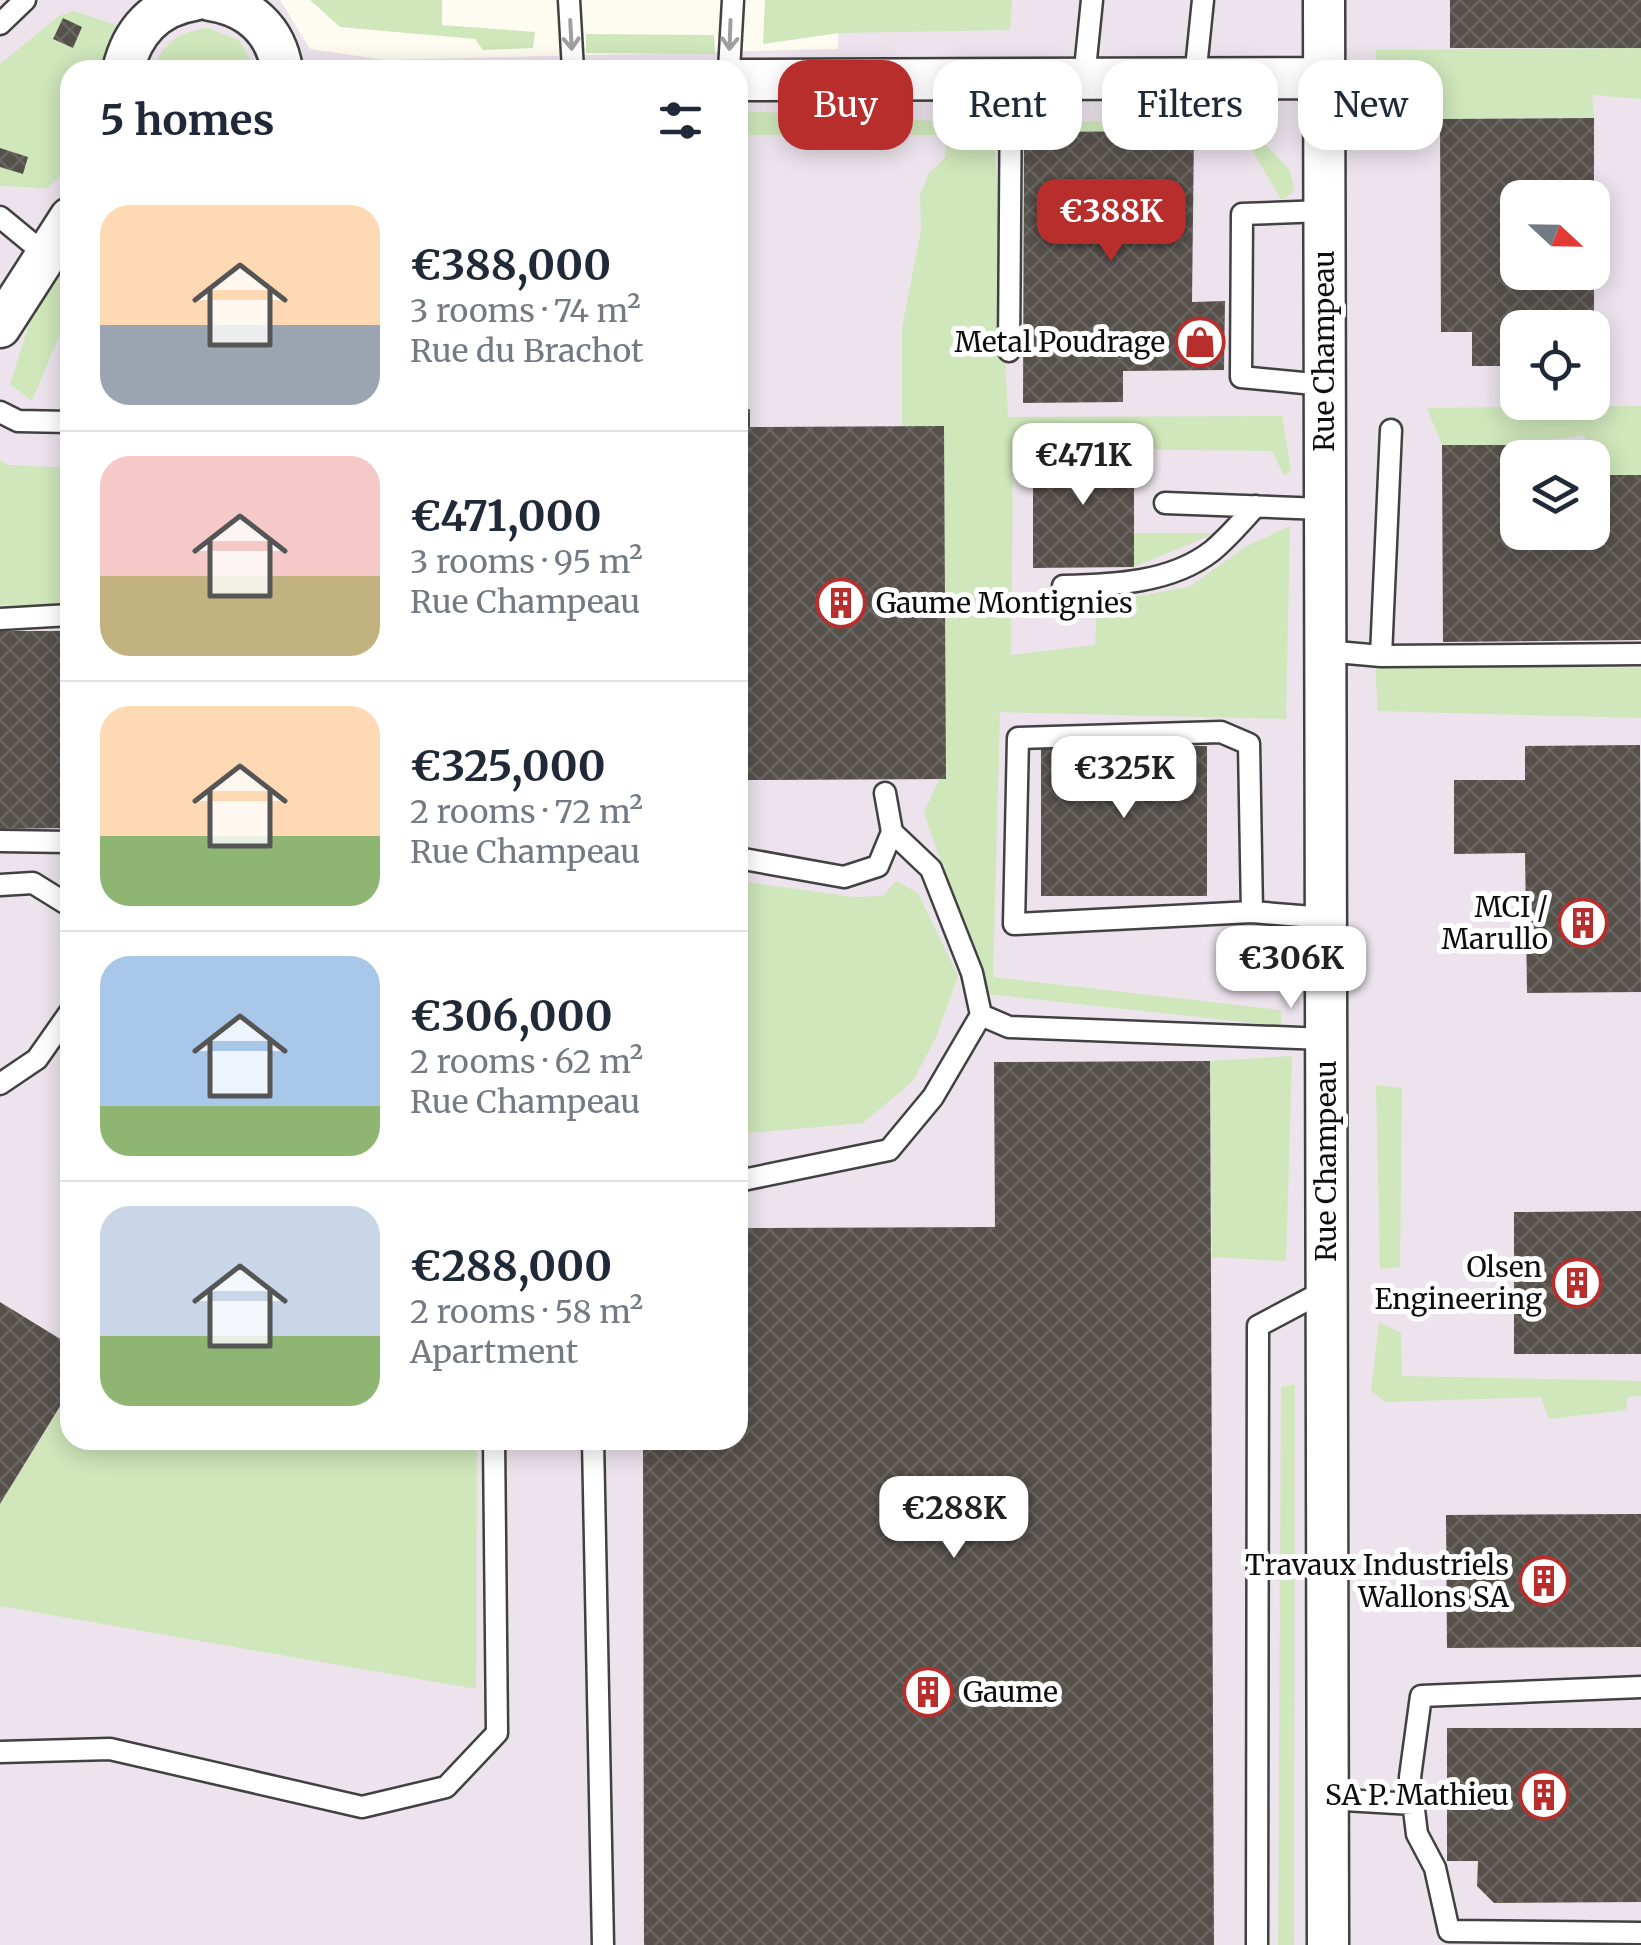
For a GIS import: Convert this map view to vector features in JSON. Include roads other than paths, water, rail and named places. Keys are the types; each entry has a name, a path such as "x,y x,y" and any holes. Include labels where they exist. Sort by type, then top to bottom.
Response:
{"street":[{"path":"127,60 140,29 157,13 194,0"},
{"name":"Rue Champeau","path":"1323,60 1324,0"},
{"path":"228,1 263,26 276,44 280,60"},
{"path":"1084,78 1102,78"},
{"path":"748,80 933,79"},
{"name":"Rue Champeau","path":"1324,150 1328,1945"},
{"path":"0,327 60,233"}],"lane":[{"path":"0,24 26,0"},
{"path":"569,0 572,60"},
{"path":"729,60 732,0"},
{"path":"1084,78 1092,0"},
{"path":"1197,60 1203,0"},
{"path":"1009,351 1010,150"},
{"path":"1324,211 1242,214 1241,377 1324,385"},
{"path":"0,217 46,255"},
{"path":"0,412 18,421 60,422"},
{"path":"1381,656 1391,430"},
{"path":"1165,504 1323,509"},
{"path":"1063,586 1114,585 1162,576 1210,552 1256,506"},
{"path":"0,619 60,616"},
{"path":"1325,651 1381,656 1641,654"},
{"path":"1252,912 1249,744 1222,732 1018,738 1014,924 1252,912 1326,918"},
{"path":"748,860 844,878 878,866 892,832 885,794"},
{"path":"748,1178 890,1150 933,1098 980,1015 972,973 932,869 892,832"},
{"path":"0,841 60,842"},
{"path":"0,886 33,884 60,900"},
{"path":"980,1015 1009,1027 1326,1040"},
{"path":"0,1084 37,1059 60,1026"},
{"path":"1258,1945 1258,1326 1326,1290"},
{"path":"0,1752 110,1748 362,1807 446,1787 496,1732 494,1450"},
{"path":"593,1450 604,1945"},
{"path":"1641,1687 1421,1696 1410,1777 1417,1834 1435,1868 1449,1931 1641,1933"},
{"path":"1327,1799 1413,1804"}],"place":[{"name":"Metal Poudrage","path":"1200,342"},
{"name":"Gaume Montignies","path":"841,603"},
{"name":"MCI / Marullo","path":"1583,923"},
{"name":"Olsen Engineering","path":"1577,1283"},
{"name":"Travaux Industriels Wallons SA","path":"1544,1581"},
{"name":"Gaume","path":"928,1692"},
{"name":"SA P. Mathieu","path":"1544,1795"}]}
